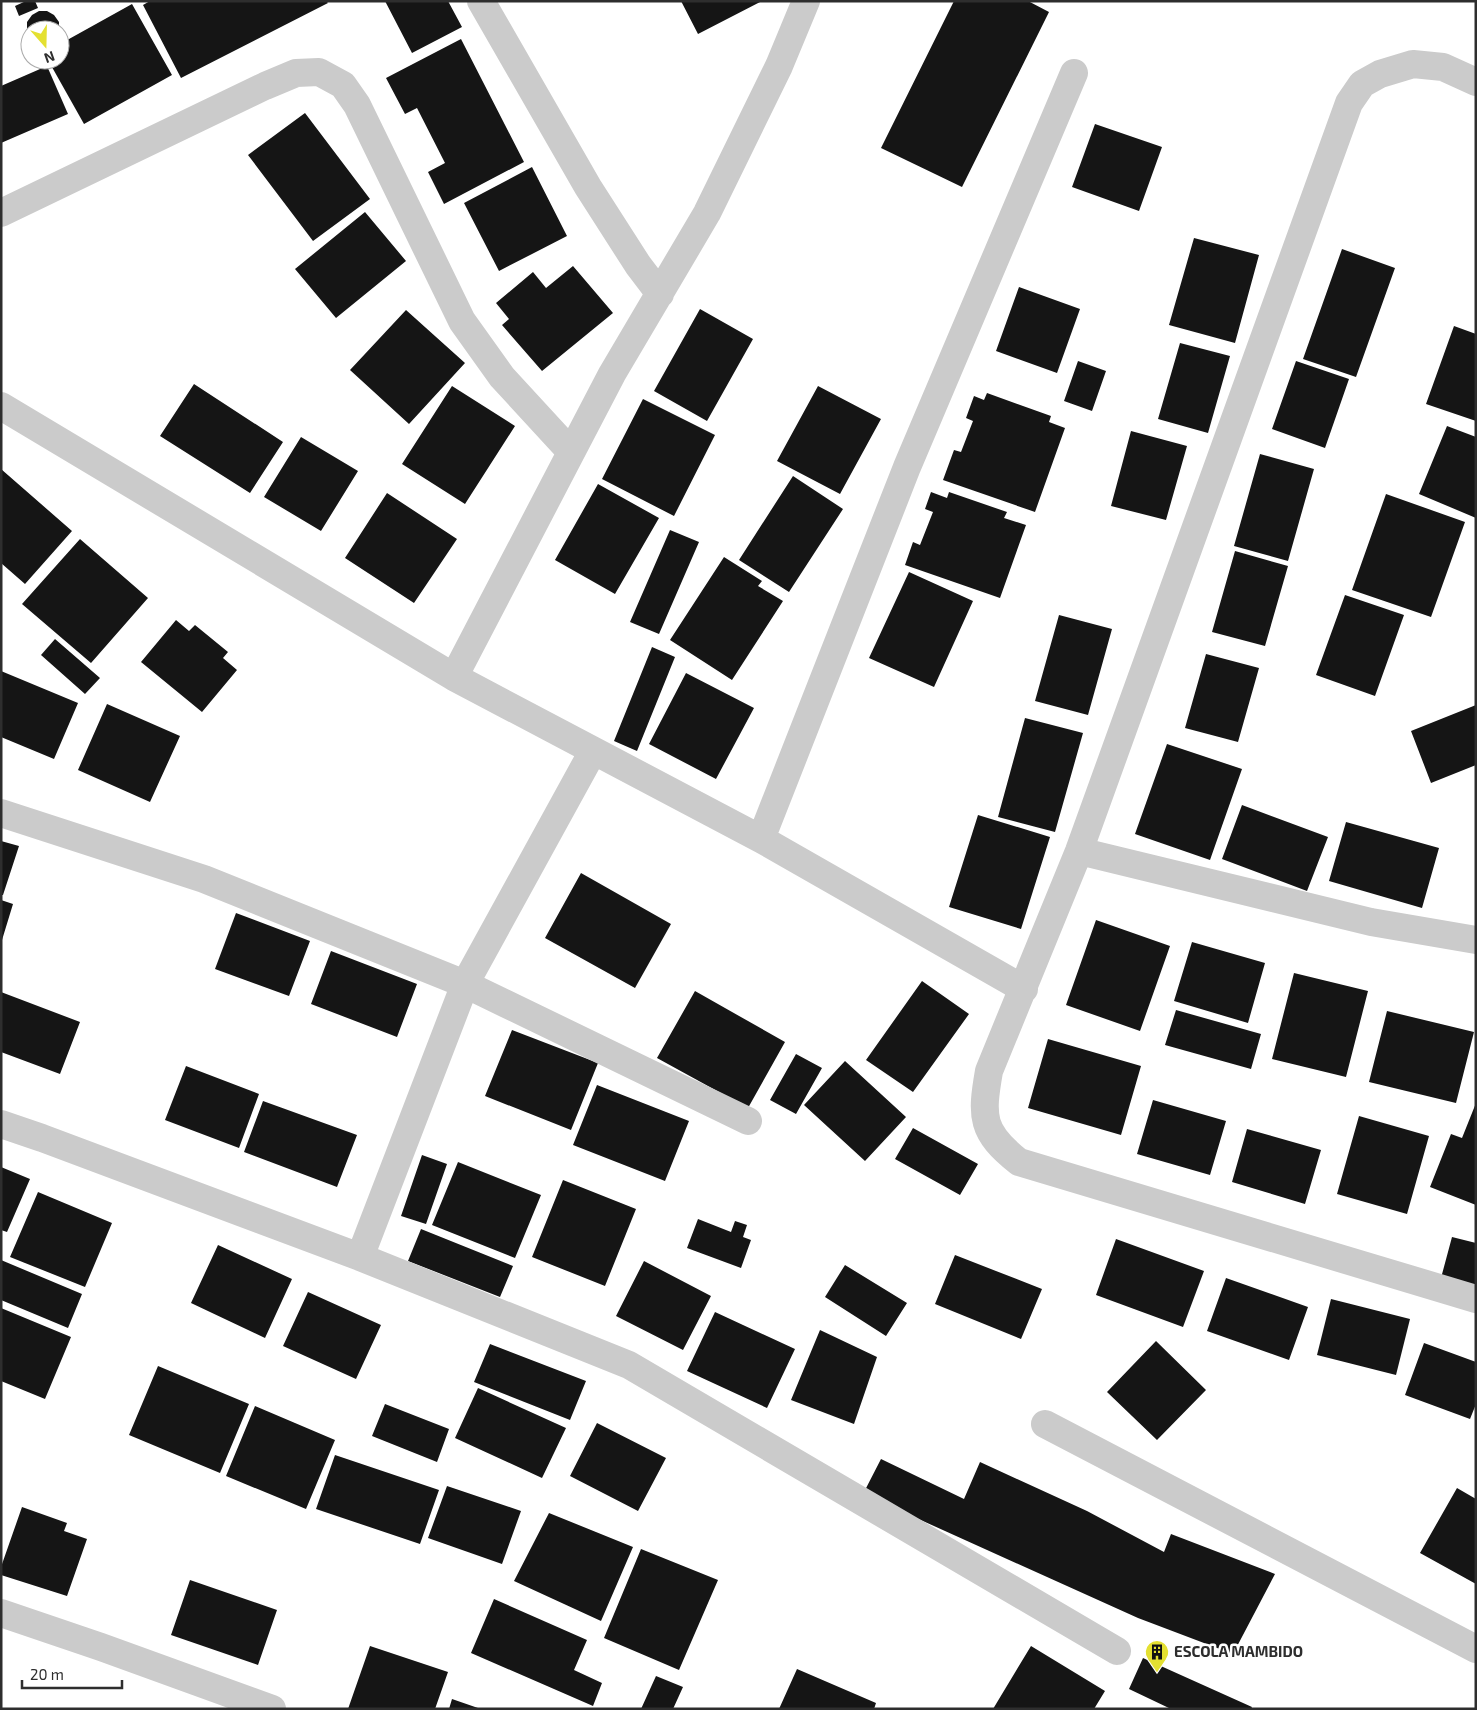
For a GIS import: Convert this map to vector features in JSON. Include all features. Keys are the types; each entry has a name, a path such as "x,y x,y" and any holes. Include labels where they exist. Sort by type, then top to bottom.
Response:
{"street":[{"path":"481,1 588,187 638,265 660,294"},
{"path":"454,677 612,374 707,213 779,66 806,1"},
{"path":"1476,82 1443,67 1413,64 1380,74 1362,84 1350,102 1079,851 989,1071 984,1100 986,1124 1001,1148 1019,1162 1476,1299"},
{"path":"1,213 265,86 296,73 319,72 343,86 357,104 462,321 502,377 571,452"},
{"path":"761,839 907,467 1074,73"},
{"path":"1,406 454,677 761,839 1024,989"},
{"path":"360,1257 465,984 593,751"},
{"path":"1,813 204,879 465,984 748,1121"},
{"path":"1079,851 1371,922 1476,940"},
{"path":"1,1124 360,1257 629,1365 1117,1651"},
{"path":"1044,1424 1476,1649"},
{"path":"1,1613 272,1709"}],"building":[{"path":"26,1 35,1 38,8 19,16 15,6"},
{"path":"150,1 326,1 328,3 181,78 143,5"},
{"path":"385,1 448,1 462,27 412,53"},
{"path":"681,1 762,1 698,34"},
{"path":"954,1 1028,1 1049,12 962,187 881,148"},
{"path":"132,4 172,75 84,124 54,70 70,70 70,38"},
{"path":"39,11 47,11 58,20 28,20"},
{"path":"461,39 524,162 444,204 428,172 445,163 417,108 405,114 386,78"},
{"path":"38,70 49,70 68,114 1,143 1,86"},
{"path":"305,113 370,199 313,241 248,155"},
{"path":"1095,124 1162,147 1139,211 1072,187"},
{"path":"532,167 567,236 499,271 464,203"},
{"path":"365,212 406,261 336,318 295,269"},
{"path":"1194,238 1259,255 1235,343 1169,325"},
{"path":"1342,249 1395,268 1356,377 1303,359"},
{"path":"573,266 613,313 542,371 502,325 509,319 496,303 533,272 546,288"},
{"path":"1019,287 1080,309 1057,373 996,351"},
{"path":"700,309 753,339 707,421 654,391"},
{"path":"406,310 465,363 409,424 350,370"},
{"path":"1454,326 1476,334 1476,421 1426,404"},
{"path":"1180,343 1230,356 1208,433 1158,419"},
{"path":"1078,361 1106,371 1092,411 1064,401"},
{"path":"1296,361 1349,379 1325,448 1272,429"},
{"path":"194,384 283,442 250,493 160,436"},
{"path":"452,386 515,426 465,504 402,464"},
{"path":"818,386 881,419 840,494 777,461"},
{"path":"987,393 1051,416 1049,422 1065,428 1035,512 943,480 954,450 961,452 973,421 966,418 974,396 984,400"},
{"path":"643,399 715,435 674,516 602,479"},
{"path":"1447,426 1476,437 1476,518 1419,494"},
{"path":"1131,431 1187,446 1166,520 1111,506"},
{"path":"301,437 358,471 321,531 264,497"},
{"path":"1260,454 1314,469 1288,561 1234,546"},
{"path":"1,469 72,531 25,584 1,563"},
{"path":"793,476 843,509 789,592 739,560"},
{"path":"598,484 659,518 615,594 555,560"},
{"path":"931,492 947,498 949,492 1007,512 1004,518 1026,525 1000,598 905,565 913,542 920,545 933,512 925,509"},
{"path":"387,493 457,539 414,603 345,558"},
{"path":"1386,494 1465,522 1431,617 1352,590"},
{"path":"670,530 699,542 659,634 630,622"},
{"path":"80,539 148,598 91,663 22,604"},
{"path":"1235,551 1288,566 1265,646 1212,632"},
{"path":"724,557 762,581 758,586 783,601 732,680 670,640"},
{"path":"909,572 973,601 934,687 869,658"},
{"path":"1345,595 1404,615 1375,696 1316,675"},
{"path":"1059,615 1112,629 1088,715 1035,701"},
{"path":"176,620 189,631 195,625 228,652 223,658 237,670 202,712 141,662"},
{"path":"55,639 100,678 85,694 41,655"},
{"path":"652,647 675,657 637,751 614,741"},
{"path":"1206,654 1259,668 1238,742 1185,728"},
{"path":"1,671 78,703 54,759 1,737"},
{"path":"686,673 754,708 716,779 649,744"},
{"path":"107,704 180,736 150,802 78,770"},
{"path":"1476,705 1476,765 1431,783 1411,731"},
{"path":"1025,718 1083,733 1055,832 998,817"},
{"path":"1167,744 1242,769 1210,860 1135,834"},
{"path":"1242,805 1328,837 1307,891 1222,859"},
{"path":"978,815 1050,837 1021,929 949,907"},
{"path":"1346,822 1439,848 1422,908 1329,881"},
{"path":"1,841 19,846 3,895 1,895"},
{"path":"581,873 671,924 635,988 545,938"},
{"path":"1,900 13,904 2,940 1,939"},
{"path":"236,913 310,941 289,996 215,969"},
{"path":"1096,920 1170,946 1140,1031 1066,1005"},
{"path":"1192,942 1265,963 1248,1023 1174,1001"},
{"path":"331,951 417,984 397,1037 311,1004"},
{"path":"1294,973 1368,991 1346,1077 1272,1059"},
{"path":"922,981 969,1014 913,1092 866,1060"},
{"path":"695,991 785,1042 748,1108 657,1058"},
{"path":"1,992 80,1022 60,1074 1,1052"},
{"path":"1176,1010 1261,1034 1251,1069 1165,1045"},
{"path":"1387,1011 1474,1032 1456,1103 1369,1082"},
{"path":"512,1030 598,1063 571,1130 485,1096"},
{"path":"1048,1039 1141,1066 1121,1135 1028,1108"},
{"path":"796,1054 822,1068 796,1114 770,1100"},
{"path":"845,1061 906,1117 865,1161 804,1105"},
{"path":"186,1066 259,1094 239,1148 165,1120"},
{"path":"597,1085 689,1121 665,1181 573,1145"},
{"path":"1153,1100 1226,1121 1210,1175 1137,1154"},
{"path":"263,1101 357,1135 337,1187 244,1152"},
{"path":"1476,1103 1476,1205 1430,1187 1451,1134 1462,1138"},
{"path":"1359,1116 1429,1136 1407,1214 1337,1194"},
{"path":"913,1128 978,1164 960,1195 895,1159"},
{"path":"1247,1129 1321,1150 1305,1204 1232,1182"},
{"path":"422,1155 447,1164 426,1224 401,1216"},
{"path":"458,1162 541,1195 515,1258 432,1225"},
{"path":"1,1167 30,1179 7,1232 1,1230"},
{"path":"563,1180 636,1209 605,1286 532,1257"},
{"path":"38,1192 112,1223 85,1287 10,1257"},
{"path":"698,1219 731,1232 735,1221 747,1225 743,1237 751,1240 741,1268 687,1248"},
{"path":"421,1229 513,1266 500,1297 408,1261"},
{"path":"1452,1237 1476,1243 1476,1288 1441,1278"},
{"path":"1116,1239 1204,1271 1183,1327 1096,1295"},
{"path":"218,1245 292,1279 265,1338 191,1303"},
{"path":"955,1255 1042,1289 1021,1339 935,1304"},
{"path":"1,1260 82,1294 68,1328 1,1300"},
{"path":"644,1261 711,1296 683,1350 616,1316"},
{"path":"845,1265 907,1303 886,1336 825,1297"},
{"path":"1226,1278 1308,1307 1289,1360 1207,1331"},
{"path":"308,1292 381,1325 356,1379 283,1346"},
{"path":"1331,1299 1410,1319 1396,1375 1317,1355"},
{"path":"1,1308 71,1337 45,1399 1,1381"},
{"path":"715,1312 795,1349 767,1408 687,1371"},
{"path":"820,1330 877,1357 854,1424 791,1400"},
{"path":"1156,1341 1206,1390 1157,1440 1107,1392"},
{"path":"1424,1343 1476,1362 1476,1404 1470,1419 1405,1395"},
{"path":"490,1344 586,1381 570,1420 474,1382"},
{"path":"158,1366 249,1404 220,1473 129,1435"},
{"path":"478,1388 566,1428 542,1478 455,1438"},
{"path":"385,1404 449,1429 437,1462 372,1436"},
{"path":"255,1406 335,1440 306,1509 226,1476"},
{"path":"597,1423 666,1458 638,1511 570,1476"},
{"path":"335,1455 439,1490 420,1544 316,1509"},
{"path":"881,1459 964,1499 980,1462 1087,1511 1164,1552 1171,1534 1275,1574 1233,1654 1138,1618 863,1494"},
{"path":"447,1486 521,1511 502,1564 428,1538"},
{"path":"1457,1488 1476,1499 1476,1584 1420,1553"},
{"path":"22,1507 67,1523 64,1531 87,1539 67,1596 1,1575 1,1567"},
{"path":"549,1513 633,1547 601,1621 514,1581"},
{"path":"641,1549 718,1580 679,1670 604,1638"},
{"path":"190,1580 277,1610 258,1665 171,1635"},
{"path":"494,1599 587,1640 574,1670 602,1683 593,1706 471,1653"},
{"path":"370,1646 448,1672 435,1709 348,1709"},
{"path":"1031,1646 1105,1691 1094,1709 993,1709"},
{"name":"ESCOLA MAMBIDO","path":"1143,1658 1252,1707 1251,1709 1171,1709 1129,1689"},
{"path":"797,1669 876,1703 874,1709 779,1709"},
{"path":"656,1676 683,1687 673,1709 641,1709"},
{"path":"452,1699 478,1708 478,1709 449,1709"}],"place":[{"name":"ESCOLA MAMBIDO","path":"1157,1673"}]}
